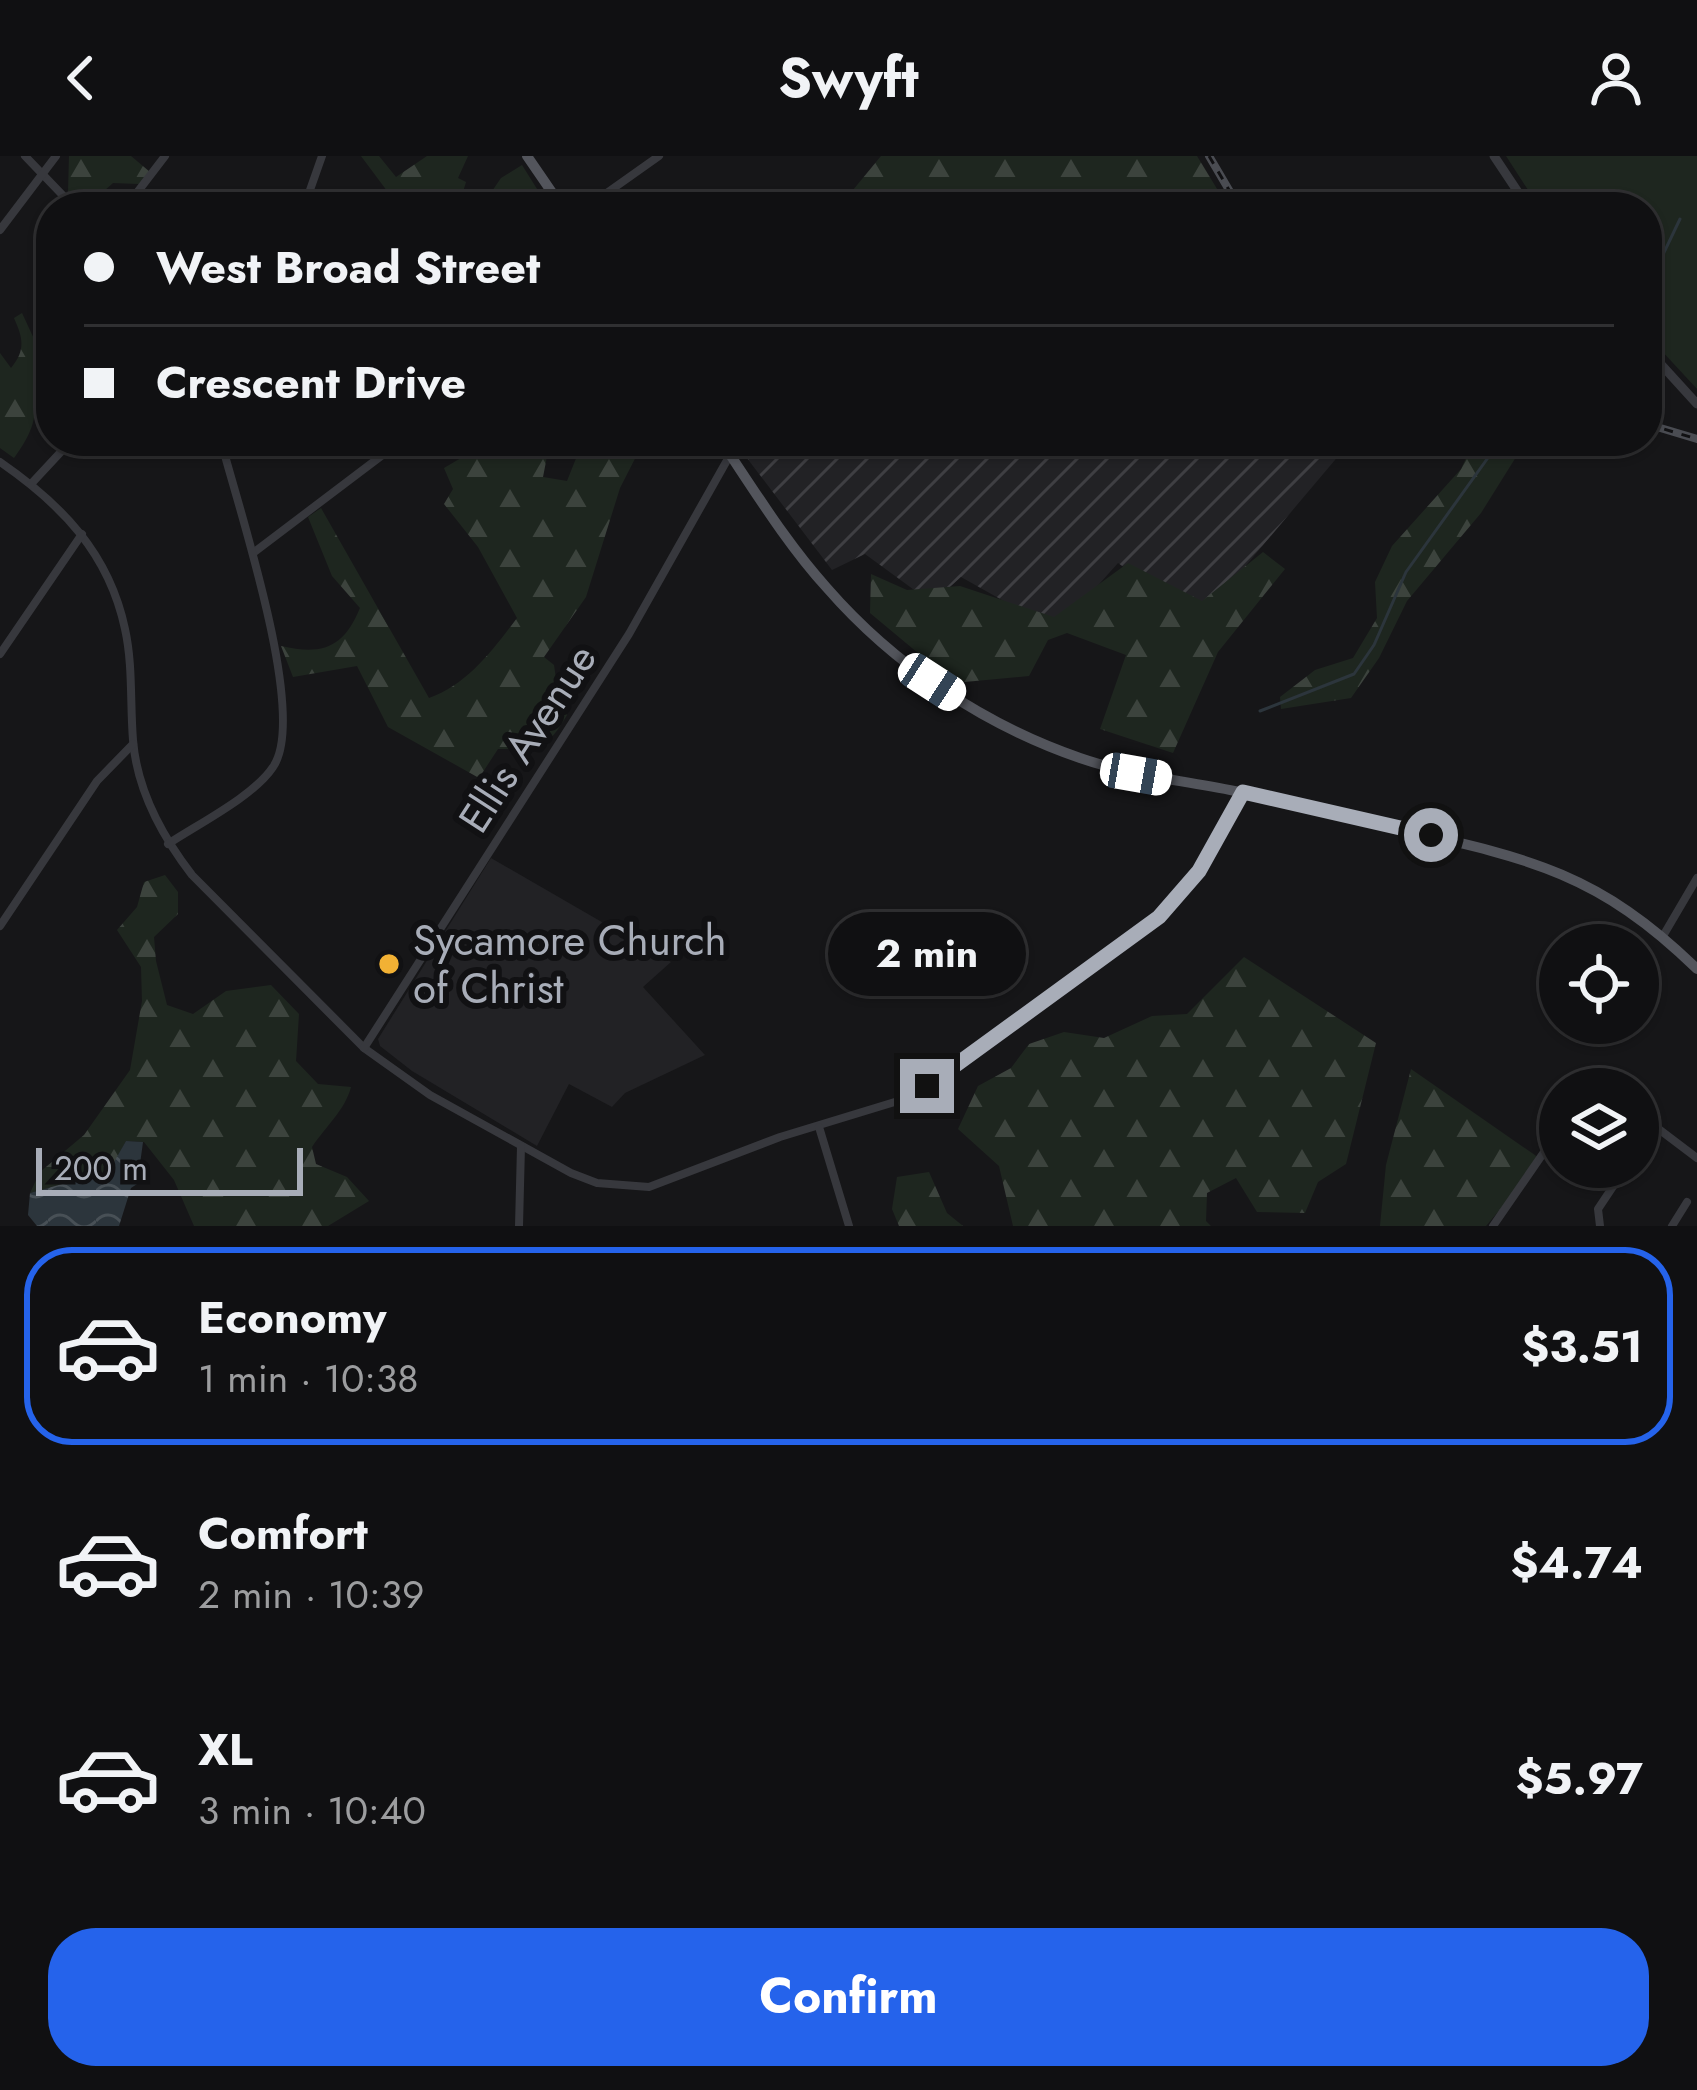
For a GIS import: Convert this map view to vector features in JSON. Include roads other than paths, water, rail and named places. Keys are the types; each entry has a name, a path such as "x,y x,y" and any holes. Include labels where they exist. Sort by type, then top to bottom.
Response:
{"main road":[{"path":"527,156 552,192"},
{"path":"731,456 804,560 856,619 890,650 976,711 1081,759 1136,774 1243,792 1507,853 1606,894 1663,936 1697,969"}],"street":[{"path":"26,156 60,192"},
{"path":"0,230 56,156"},
{"path":"138,192 165,156"},
{"path":"309,192 322,156"},
{"path":"608,192 659,156"},
{"path":"1494,156 1518,192"},
{"path":"1662,366 1697,404"},
{"path":"32,484 57,456"},
{"path":"169,844 261,781 276,765 283,744 274,644 225,456"},
{"path":"253,554 381,456"},
{"name":"Ellis Avenue","path":"364,1048 629,634 729,456"},
{"path":"0,462 69,516 102,564 125,630 133,744 148,804 191,875 364,1048 430,1095 597,1183 649,1187 898,1101 930,1085 1159,917 1199,871 1243,792"},
{"path":"0,654 82,534"},
{"path":"0,926 98,782 133,744"},
{"path":"1663,936 1697,878"},
{"path":"819,1126 849,1226"},
{"path":"1659,1129 1697,1158"},
{"path":"520,1226 521,1146"},
{"path":"1493,1226 1539,1159"},
{"path":"1600,1226 1598,1209 1612,1188"},
{"path":"1672,1226 1687,1202"}],"water":[{"path":"126,1141 143,1142 140,1164 149,1176 131,1188 119,1226 37,1226 28,1215 30,1193 109,1171"}],"waterway":[{"path":"1662,257 1680,219"},
{"path":"1260,711 1354,674 1374,645 1406,572 1489,456"}],"railway":[{"path":"1209,156 1230,192"},
{"path":"1662,428 1697,439"}],"place":[{"name":"Sycamore Church of Christ","path":"389,964"}]}
